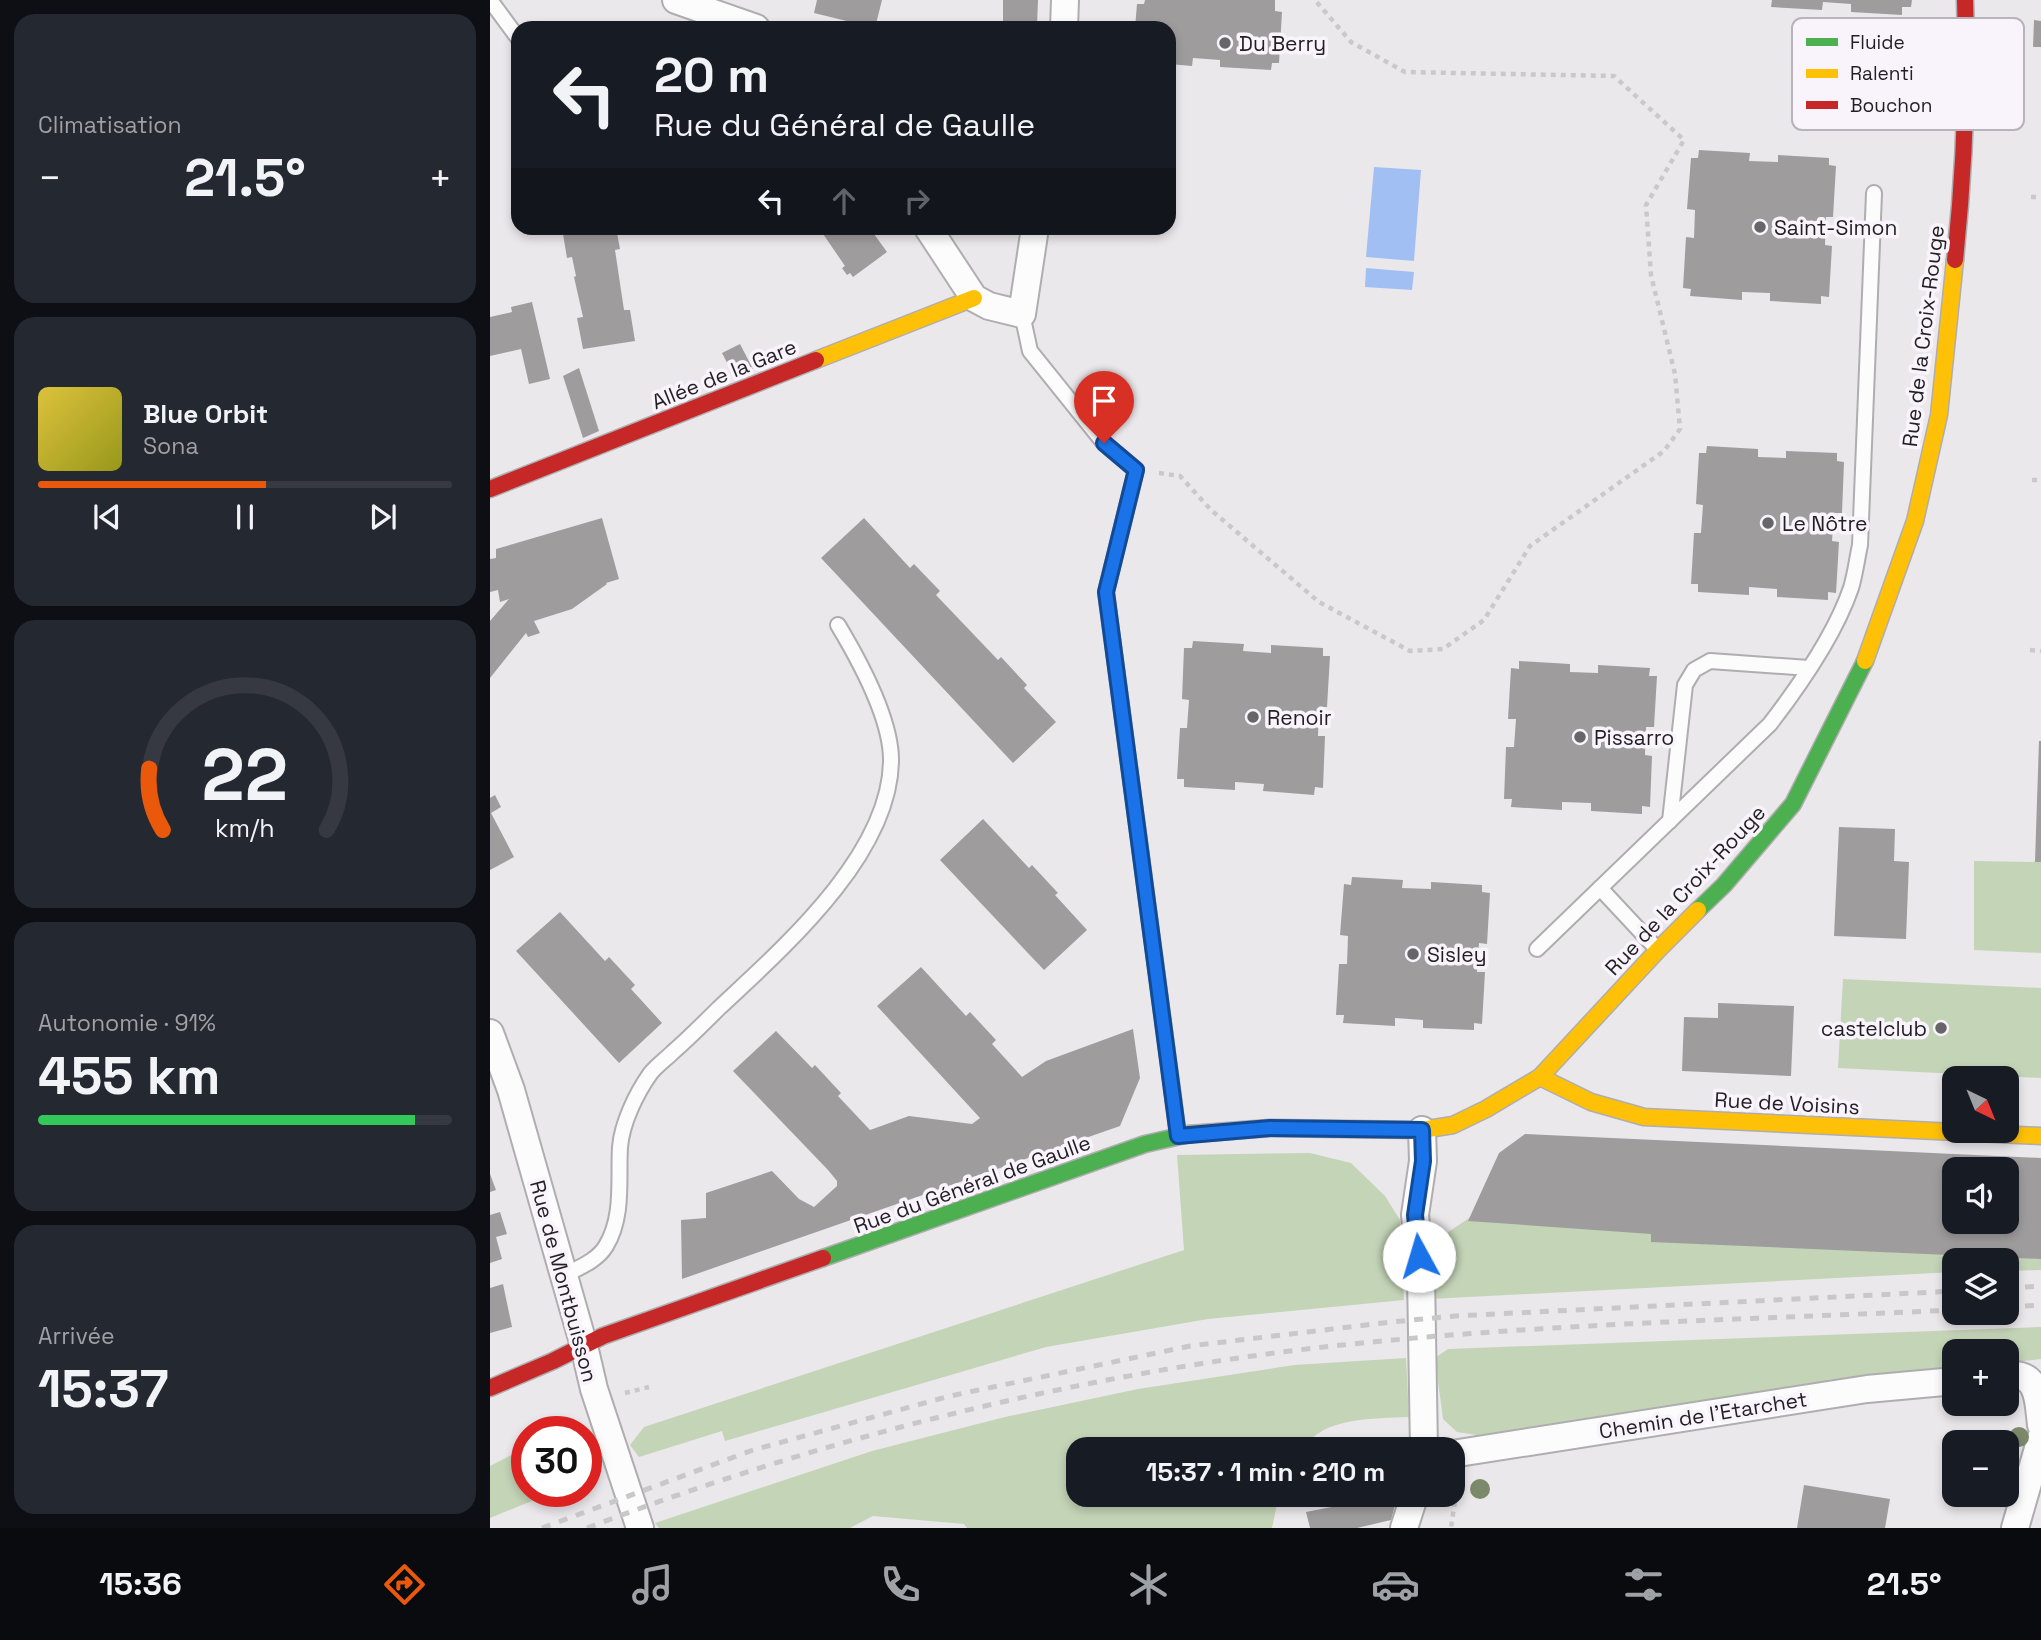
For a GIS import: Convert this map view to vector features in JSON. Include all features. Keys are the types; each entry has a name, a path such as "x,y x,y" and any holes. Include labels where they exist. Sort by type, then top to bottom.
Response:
{"street":[{"path":"676,0 736,21"},
{"path":"1064,21 1065,0"},
{"name":"Rue de la Croix-Rouge","path":"1965,0 1966,18"},
{"name":"Rue de la Croix-Rouge","path":"1486,1109 1540,1077 1658,950 1724,885 1793,804 1830,733 1868,655 1915,521 1939,415 1962,193 1964,130"},
{"path":"933,235 974,298 989,306 1023,314 1034,235"},
{"name":"Allée de la Gare","path":"490,489 974,298"},
{"name":"Rue de Montbuisson","path":"490,1033 511,1090 594,1389 640,1528"},
{"name":"Rue de Voisins","path":"1540,1077 1591,1102 1644,1117 2041,1136"},
{"name":"Rue du Général de Gaulle","path":"490,1388 603,1336 1106,1158 1178,1136 1270,1128 1422,1130 1453,1125 1486,1109"},
{"path":"1422,1130 1423,1161 1415,1215 1421,1276 1424,1437"},
{"path":"2019,1374 2029,1379 2038,1395 2041,1425"},
{"name":"Chemin de l'Etarchet","path":"1465,1452 1867,1390 1942,1382"},
{"path":"2015,1528 2041,1438"},
{"path":"1404,1528 1411,1507"}],"lane":[{"path":"490,0 511,28"},
{"path":"1537,949 1770,724 1793,695 1830,633 1851,589 1860,545 1874,193"},
{"path":"1023,314 1030,351 1104,443 1136,470 1106,592 1178,1136"},
{"path":"563,1276 594,1259 606,1247 614,1227 619,1200 621,1145 628,1116 651,1074 801,931 859,856 882,809 891,761 885,723 860,661 838,625"},
{"path":"1670,821 1685,685 1694,670 1710,661 1809,668"},
{"path":"1600,888 1658,950"}],"path":[{"path":"1136,470 1180,476 1211,510 1319,602 1410,651 1443,649 1484,621 1530,546 1664,451 1680,429 1675,374 1651,275 1646,205 1684,140 1614,76 1405,72 1351,42 1315,0"},
{"path":"2031,197 2041,197"},
{"path":"2032,480 2041,480"},
{"path":"2030,650 2041,651"},
{"path":"621,1394 649,1387"},
{"path":"1451,1528 1454,1507"}],"green space":[{"path":"1974,861 2041,862 2041,953 1974,950"},
{"name":"castelclub","path":"1843,979 2041,988 2041,1078 2020,1077 2020,1066 1942,1066 1942,1073 1838,1068"},
{"path":"1310,1153 1351,1163 1385,1196 1400,1220 1404,1300 1208,1319 1046,1347 725,1441 722,1431 639,1457 630,1445 644,1427 1184,1250 1177,1155"},
{"path":"1472,1216 2041,1246 2041,1270 2019,1271 2019,1248 1942,1248 1942,1273 1430,1299 1430,1259 1444,1235"},
{"path":"2041,1327 2041,1359 2019,1362 2019,1339 1942,1339 1942,1373 1490,1437 1457,1432 1443,1419 1435,1358 1448,1349"},
{"path":"1406,1358 1409,1417 1351,1421 1323,1430 1313,1437 1066,1437 1066,1507 1276,1507 1272,1528 967,1528 964,1524 873,1516 850,1528 659,1528 655,1523 872,1451 1005,1417 1138,1389 1294,1365"},
{"path":"511,1455 511,1507 517,1507 490,1518 490,1466"}],"water":[{"path":"1374,167 1421,170 1414,261 1366,257"},
{"path":"1366,268 1414,272 1412,290 1365,287"}],"building":[{"path":"817,0 882,0 877,21 847,21 814,13"},
{"path":"1003,0 1038,0 1037,21 1003,21"},
{"name":"Du Berry","path":"1145,0 1275,0 1275,11 1282,12 1279,63 1272,63 1271,70 1220,67 1220,60 1193,58 1192,66 1176,65 1176,21 1136,21 1137,4 1144,4"},
{"path":"1772,0 1912,0 1911,7 1902,7 1902,15 1851,12 1851,4 1823,2 1822,10 1771,7"},
{"path":"2034,20 2041,21 2041,47 2033,47"},
{"name":"Saint-Simon","path":"1699,150 1750,153 1749,161 1778,162 1778,155 1829,158 1829,165 1836,166 1833,217 1826,217 1825,245 1832,246 1829,297 1821,296 1821,304 1770,301 1770,293 1742,292 1742,300 1690,296 1691,289 1683,288 1686,237 1694,238 1695,210 1687,209 1691,158 1698,158"},
{"path":"563,235 617,235 620,249 615,250 624,310 630,310 635,341 583,349 577,318 583,317 574,277 576,276 572,257 567,258"},
{"path":"824,235 875,235 887,252 853,277 850,273 847,275 842,268 845,266"},
{"path":"532,302 550,379 529,384 521,349 490,356 490,317 512,312 511,307"},
{"path":"740,344 753,369 735,378 722,353"},
{"path":"579,368 599,431 583,438 563,376"},
{"name":"Le Nôtre","path":"1707,446 1758,449 1758,457 1786,458 1786,451 1837,453 1837,461 1844,462 1842,513 1834,513 1832,541 1839,542 1836,593 1828,592 1828,600 1777,597 1777,589 1749,587 1749,595 1698,592 1698,584 1691,584 1694,533 1701,533 1703,505 1696,504 1699,453 1706,453"},
{"path":"602,518 619,579 606,583 572,609 534,621 540,633 528,637 526,633 490,678 490,621 509,599 500,602 498,590 490,592 490,559 496,558 496,549"},
{"path":"864,518 910,568 914,564 940,591 936,595 998,660 1001,657 1027,685 1024,688 1056,722 1013,763 821,558"},
{"name":"Renoir","path":"1193,641 1244,644 1243,651 1271,653 1271,645 1323,648 1323,656 1330,656 1327,707 1319,707 1318,736 1325,736 1323,788 1315,787 1314,795 1263,791 1264,784 1235,782 1235,790 1184,787 1184,779 1177,779 1180,728 1187,728 1189,700 1182,699 1184,648 1192,648"},
{"name":"Pissarro","path":"1519,661 1570,664 1570,672 1598,673 1598,665 1650,668 1649,676 1657,676 1654,727 1646,727 1645,755 1652,756 1650,807 1642,806 1642,814 1591,811 1591,803 1562,802 1562,810 1511,807 1512,799 1504,799 1506,747 1514,747 1516,719 1508,719 1511,668 1519,669"},
{"path":"2039,741 2041,862 2035,862"},
{"path":"495,795 501,807 491,813 514,857 490,870 490,798"},
{"path":"983,819 1029,868 1032,865 1087,930 1044,970 940,860"},
{"path":"1839,827 1895,829 1894,861 1909,862 1906,939 1834,936"},
{"name":"Sisley","path":"1352,877 1403,880 1402,888 1431,889 1431,882 1482,885 1482,892 1490,893 1487,944 1479,943 1477,972 1485,972 1482,1024 1474,1023 1474,1030 1423,1028 1423,1020 1395,1018 1395,1026 1343,1023 1344,1015 1336,1015 1339,964 1347,964 1348,936 1340,935 1344,884 1351,885"},
{"path":"560,912 605,961 609,957 635,985 631,989 662,1023 619,1063 516,951"},
{"path":"921,967 966,1016 970,1012 996,1040 992,1044 1022,1077 1046,1061 1133,1029 1140,1078 1120,1126 682,1279 681,1220 706,1218 706,1193 772,1171 799,1199 814,1207 837,1186 837,1181 828,1170 733,1071 776,1031 812,1068 815,1065 841,1093 838,1096 870,1130 909,1116 972,1124 980,1118 877,1006"},
{"path":"1718,1003 1794,1006 1791,1076 1682,1071 1684,1017 1718,1018"},
{"path":"1525,1134 2041,1158 2041,1259 2019,1258 2019,1248 1942,1248 1942,1255 1651,1242 1651,1234 1468,1221 1499,1153"},
{"path":"490,1174 496,1190 490,1192"},
{"path":"500,1212 507,1234 496,1237 502,1259 490,1263 490,1215"},
{"path":"503,1284 512,1327 490,1333 490,1288"},
{"path":"1804,1485 1890,1499 1885,1528 1797,1528"},
{"path":"1332,1507 1394,1507 1391,1520 1357,1528 1310,1528 1306,1512"}],"railway":[{"path":"2019,1287 2041,1286"},
{"path":"542,1528 753,1450 950,1396 1190,1346 1455,1316 1942,1292"},
{"path":"2019,1306 2041,1305"},
{"path":"587,1528 673,1497 849,1441 1027,1397 1207,1363 1298,1350 1462,1334 1942,1311"}],"traffic: fast":[{"path":"1698,910 1724,885 1793,804 1865,661"},
{"path":"823,1258 1145,1144 1189,1134"}],"traffic: slow":[{"path":"1865,661 1915,521 1939,415 1955,260"},
{"path":"816,360 974,298"},
{"path":"1189,1134 1270,1128 1422,1130 1453,1125 1540,1077 1698,910"},
{"path":"1540,1077 1591,1102 1644,1117 2041,1136"}],"traffic: jam":[{"path":"1965,0 1965,18"},
{"path":"1955,260 1965,130"},
{"path":"490,489 816,360"},
{"path":"490,1388 603,1336 823,1258"}],"place":[{"name":"Du Berry","path":"1225,43"},
{"name":"Saint-Simon","path":"1760,227"},
{"name":"Le Nôtre","path":"1768,523"},
{"name":"Renoir","path":"1253,717"},
{"name":"Pissarro","path":"1580,737"},
{"name":"Sisley","path":"1413,954"},
{"name":"castelclub","path":"1941,1028"}],"route":[{"path":"1104,443 1136,470 1106,592 1178,1136 1270,1128 1422,1130 1423,1161 1415,1215 1419,1256"}]}
